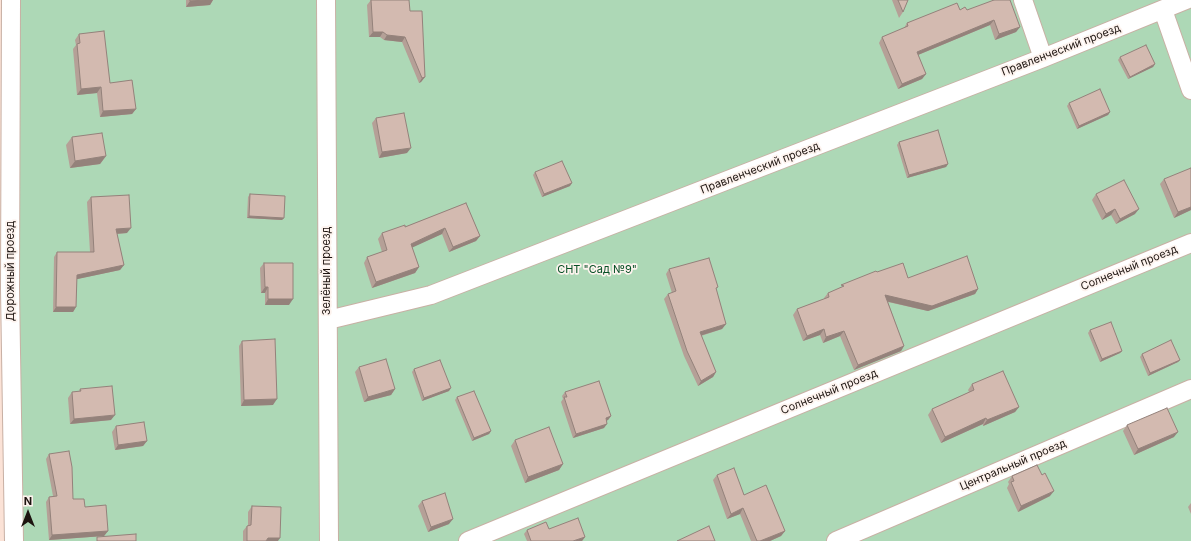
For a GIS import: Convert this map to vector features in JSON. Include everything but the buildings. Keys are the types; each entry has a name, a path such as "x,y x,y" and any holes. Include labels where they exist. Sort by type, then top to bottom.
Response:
{"street":[{"name":"Дорожный проезд","path":"11,0 10,289 14,541"},
{"name":"Зелёный проезд","path":"326,0 329,541"},
{"path":"1023,0 1043,58"},
{"name":"Правленческий проезд","path":"328,320 431,295 1043,58 1186,0"},
{"path":"1163,10 1191,90"},
{"name":"Солнечный проезд","path":"468,541 1191,243"},
{"name":"Центральный проезд","path":"836,541 1191,389"}],"green space":[{"name":"СНТ \"Сад №9\"","path":"2,0 1191,0 1191,541 16,541"}]}
